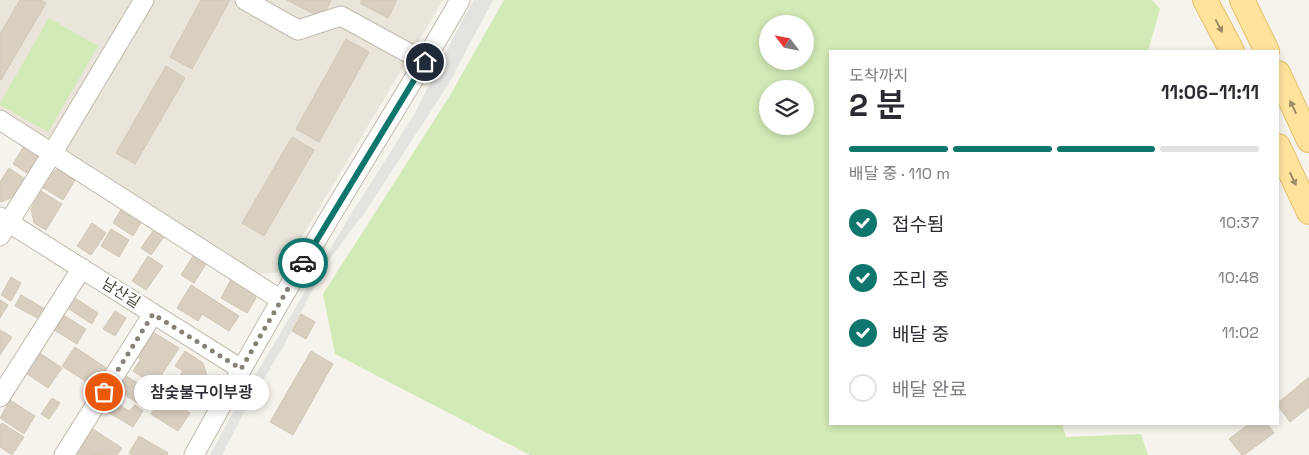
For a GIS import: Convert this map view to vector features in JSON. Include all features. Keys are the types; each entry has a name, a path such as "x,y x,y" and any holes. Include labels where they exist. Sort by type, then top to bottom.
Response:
{"main road":[{"path":"1205,0 1231,50"},
{"path":"1242,0 1267,50"},
{"path":"1279,75 1309,140"},
{"path":"1279,148 1309,212"}],"street":[{"path":"3,225 53,152 144,0"},
{"path":"245,0 298,30 339,8 425,62"},
{"path":"194,455 281,300 425,62 460,0"},
{"path":"0,120 53,152 281,300"},
{"name":"남산길","path":"3,225 82,268 241,369"},
{"path":"0,397 82,268"},
{"path":"64,455 153,314"}],"shaded area":[{"path":"0,0 136,0 55,136 45,141 0,113"},
{"path":"153,0 443,0 281,272 258,274 69,156 65,147"},
{"path":"474,0 493,0 448,85 365,212 331,257 222,455 210,455 351,214 414,115"}],"green space":[{"path":"504,0 1152,0 1160,9 1148,50 829,50 829,425 1062,425 1066,437 1141,434 1148,455 530,455 335,354 323,294 449,97"},
{"path":"49,18 98,46 48,132 0,105 0,103"}],"building":[{"path":"20,0 41,0 46,3 1,80 0,34"},
{"path":"201,0 230,0 192,69 170,57"},
{"path":"287,0 331,0 322,18"},
{"path":"362,0 397,0 388,18 360,3"},
{"path":"346,39 369,52 319,142 296,129"},
{"path":"166,66 185,78 135,164 116,153"},
{"path":"292,137 314,150 264,236 242,223"},
{"path":"26,143 37,150 39,161 30,175 13,164"},
{"path":"64,167 78,175 63,200 42,187 51,172"},
{"path":"9,168 25,179 13,197 1,202 0,182"},
{"path":"41,191 62,204 46,230 34,223 31,209"},
{"path":"123,206 143,219 133,236 113,223"},
{"path":"92,223 106,233 91,255 77,246"},
{"path":"156,227 166,234 151,255 141,248"},
{"path":"111,229 129,240 119,257 101,246"},
{"path":"195,253 208,261 194,283 181,275"},
{"path":"148,256 163,266 146,290 132,281"},
{"path":"234,274 249,283 256,298 247,313 221,298"},
{"path":"11,277 21,283 11,301 1,295"},
{"path":"191,285 239,316 229,331 202,314 198,321 177,308"},
{"path":"21,295 45,309 39,319 15,306"},
{"path":"72,296 98,313 92,324 66,307"},
{"path":"0,300 8,305 0,318"},
{"path":"115,311 126,318 115,336 103,329"},
{"path":"60,313 86,329 77,344 51,328"},
{"path":"301,314 315,322 306,339 292,331"},
{"path":"148,329 179,348 155,385 133,371 141,359 132,354"},
{"path":"0,330 12,337 0,355"},
{"path":"75,347 108,369 96,388 62,366"},
{"path":"185,351 203,363 209,382 203,391 180,376 183,371 175,366"},
{"path":"311,351 333,364 293,435 270,422"},
{"path":"40,353 62,368 48,388 26,373"},
{"path":"122,373 154,394 145,408 113,387"},
{"path":"169,375 199,395 189,410 159,389"},
{"path":"1309,377 1309,407 1290,422 1279,407 1279,402"},
{"path":"163,396 190,413 178,431 151,414"},
{"path":"52,398 60,403 49,419 41,414"},
{"path":"108,398 129,411 135,405 143,411 133,427 101,408"},
{"path":"10,400 35,416 24,434 0,418"},
{"path":"2,423 24,437 12,455 0,447 0,425"},
{"path":"1248,425 1268,425 1274,433 1244,455 1229,439"},
{"path":"88,426 122,448 117,455 76,454 81,447 77,444"},
{"path":"139,436 168,453 167,455 133,455 129,453"}],"way so far":[{"path":"104,392 153,314 241,369 303,263"}],"place":[{"name":"참숯불구이부광","path":"104,392"}],"route":[{"path":"303,263 425,62"}]}
